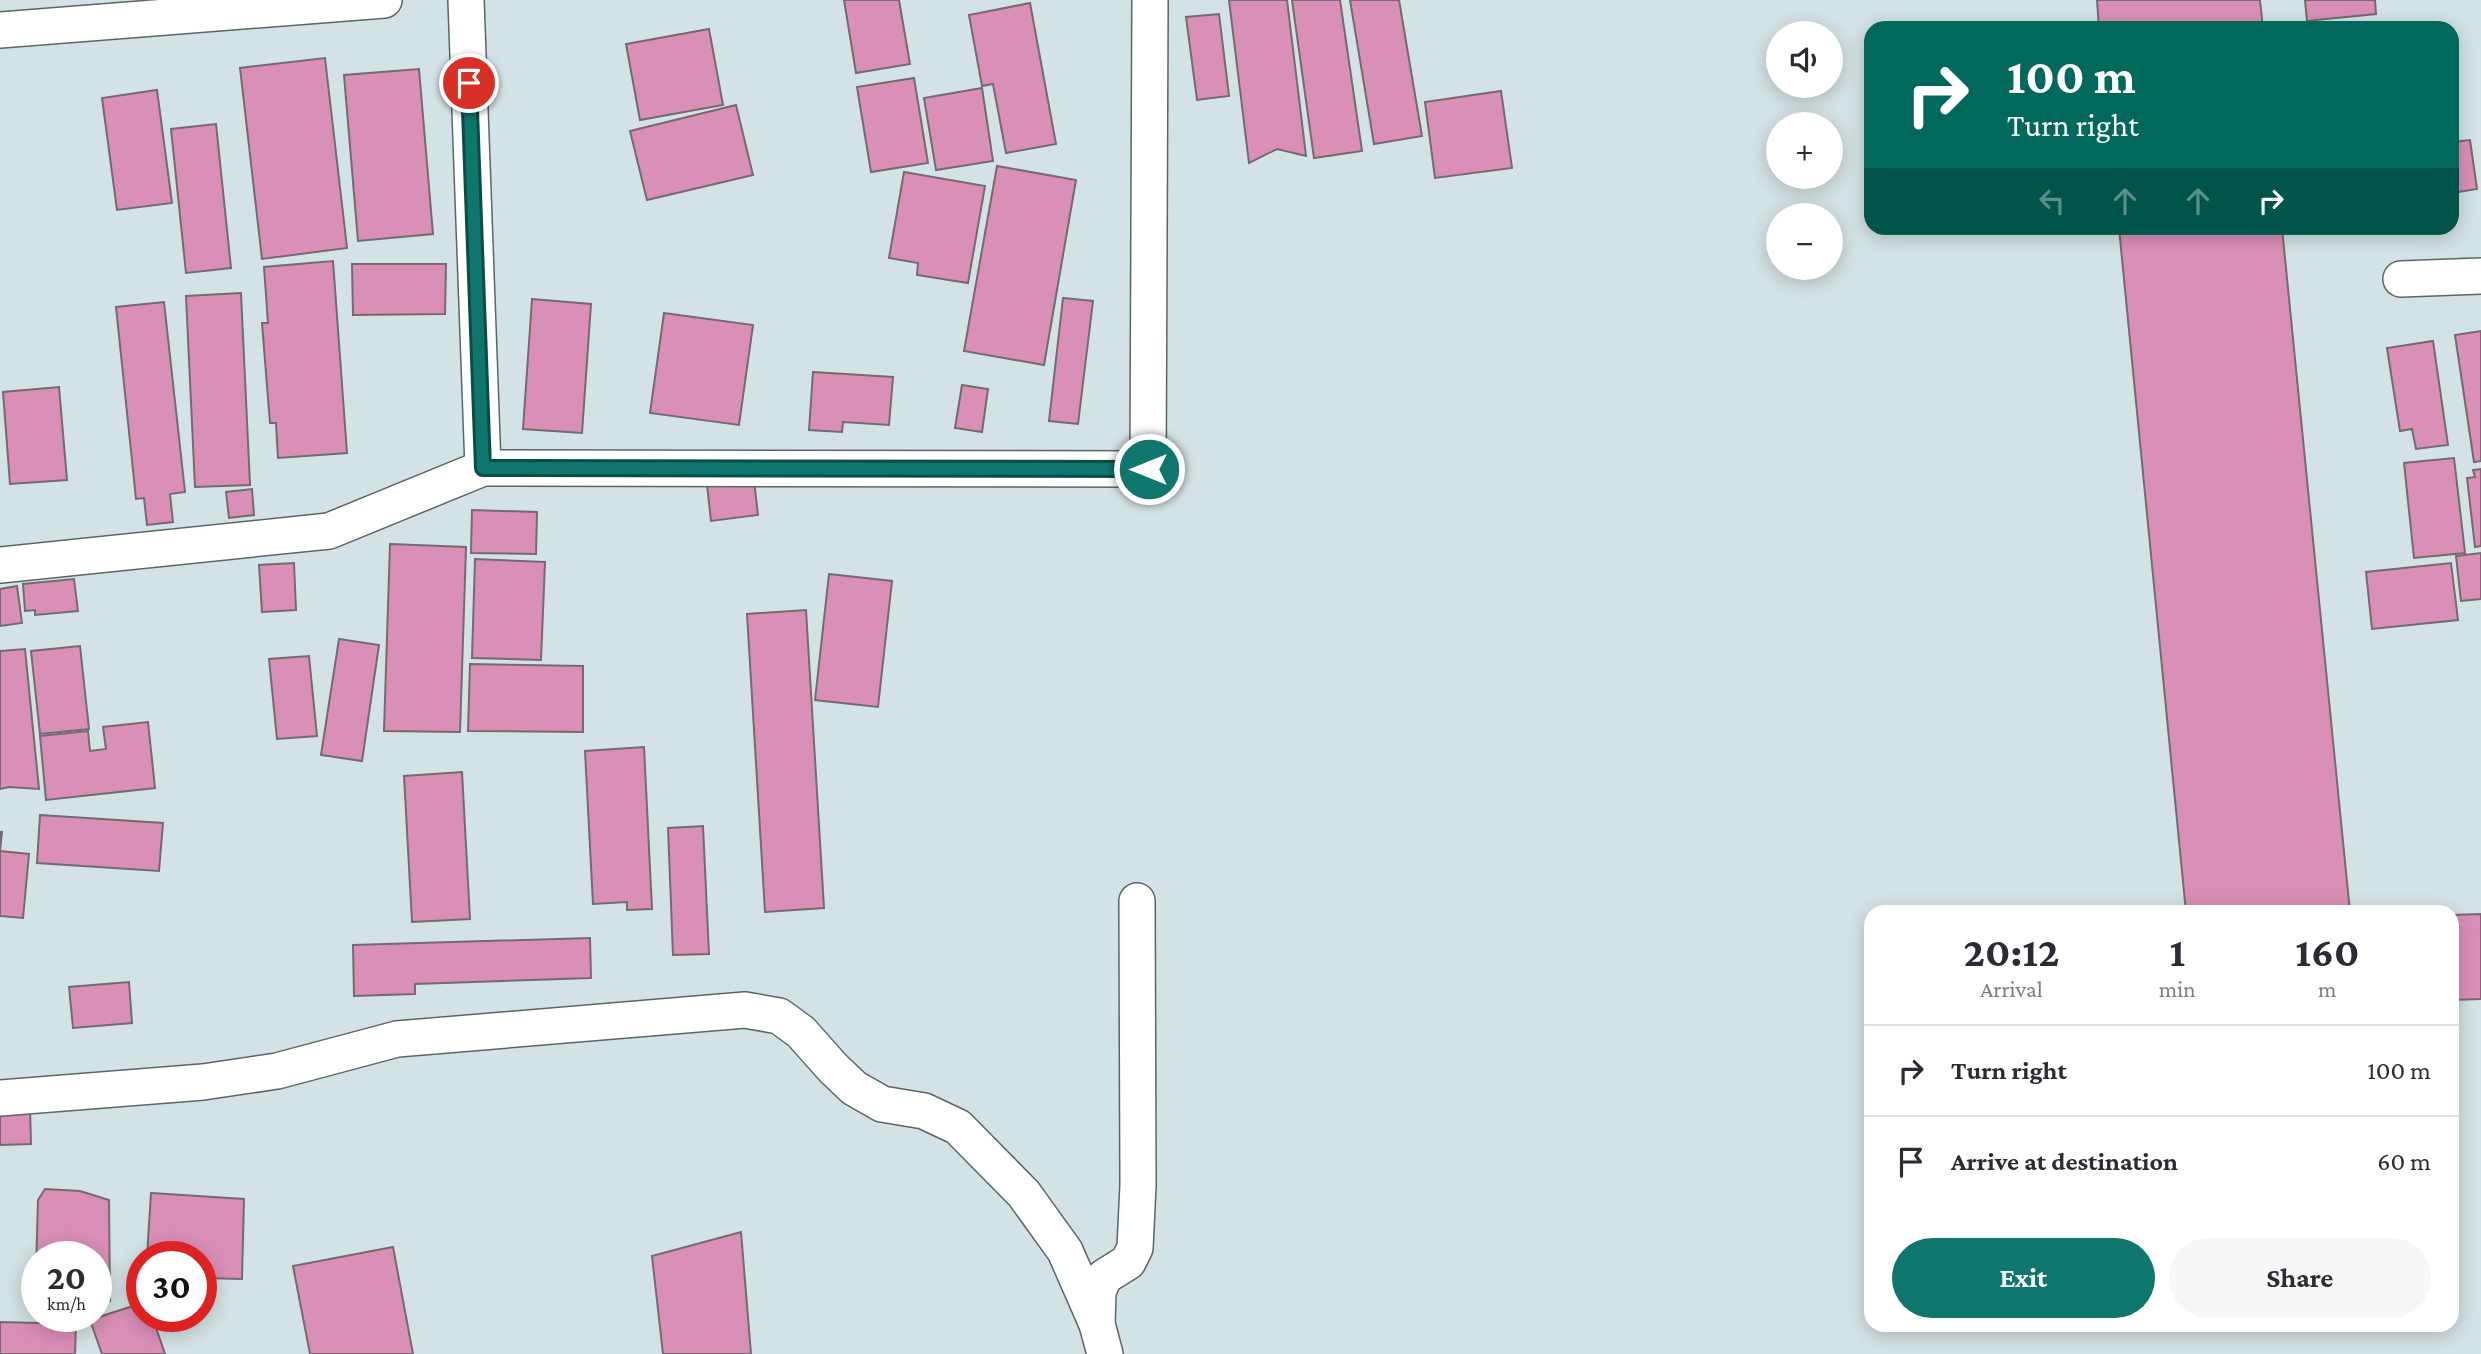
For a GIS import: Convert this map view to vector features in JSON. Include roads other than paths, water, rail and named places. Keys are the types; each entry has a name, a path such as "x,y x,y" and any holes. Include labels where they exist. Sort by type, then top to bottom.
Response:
{"street":[{"path":"0,30 384,0"},
{"path":"466,0 483,468"},
{"path":"0,565 329,531 483,468 1149,469 1150,0"},
{"path":"2401,279 2481,276"},
{"path":"1101,1339 1098,1292 1104,1277 1128,1262 1135,1248 1138,1185 1137,901"},
{"path":"0,1098 203,1082 265,1073 397,1039 745,1010 779,1016 801,1032 854,1088 881,1104 924,1111 958,1127 1024,1194 1065,1251 1101,1339"}]}
